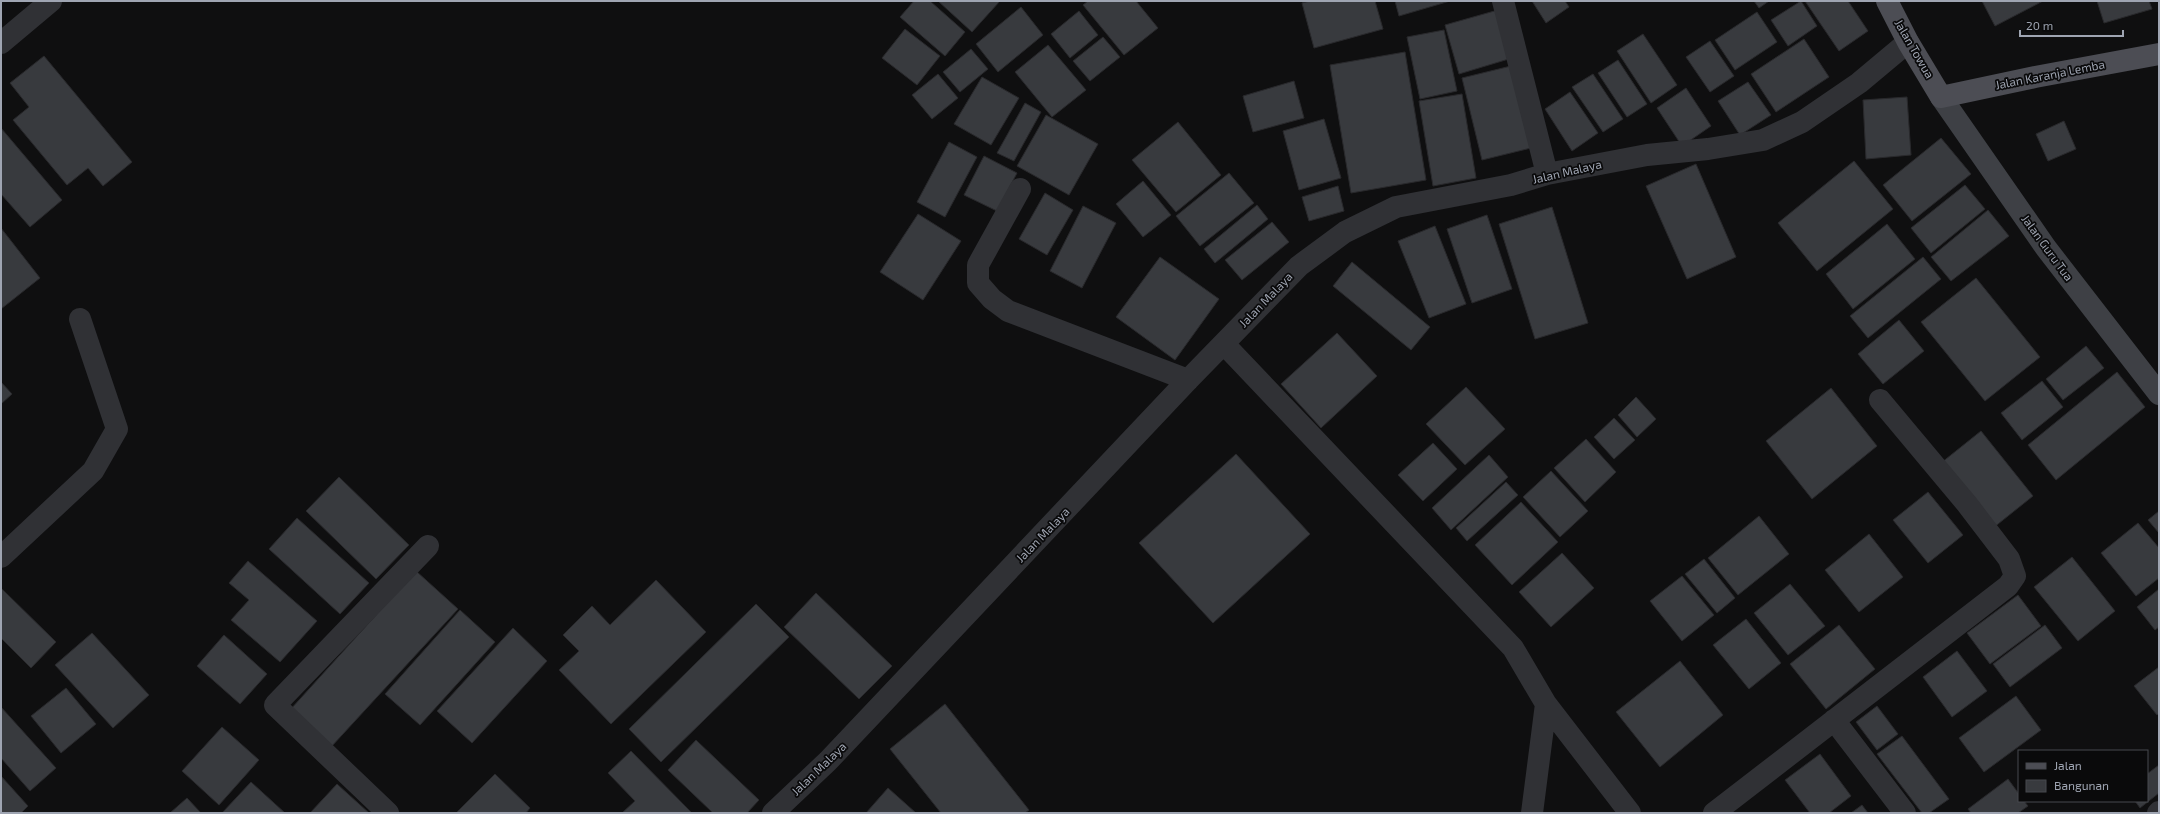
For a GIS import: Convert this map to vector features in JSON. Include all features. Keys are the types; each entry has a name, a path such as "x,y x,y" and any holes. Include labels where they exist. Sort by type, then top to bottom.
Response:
{"main road":[{"name":"Jalan Towua","path":"1887,1 1908,42 1942,97"},
{"name":"Jalan Karanja Lemba","path":"1942,97 2035,77 2159,54"},
{"name":"Jalan Guru Tua","path":"1942,97 2046,248 2159,394"}],"street":[{"path":"1,43 51,1"},
{"path":"1503,1 1547,174"},
{"name":"Jalan Malaya","path":"782,810 1188,380 1299,266 1345,232 1396,207 1511,185 1547,174 1647,155 1708,149 1763,140 1802,122 1860,83 1908,42"},
{"path":"1020,189 978,265 978,283 992,299 1008,311 1188,380"},
{"path":"1,557 93,471 117,429 80,319"},
{"path":"1224,344 1514,648 1546,704 1630,813"},
{"path":"1714,813 2008,586 2015,576 2009,559 1967,504 1880,400"},
{"path":"388,813 275,705 428,546"},
{"path":"1532,813 1546,704"},
{"path":"1834,720 1905,813"}],"building":[{"path":"914,1 930,1 965,32 945,56 900,17"},
{"path":"938,1 1000,1 972,32"},
{"path":"1088,1 1136,1 1158,28 1124,55 1083,5"},
{"path":"1310,1 1375,1 1383,29 1314,48 1302,3"},
{"path":"1395,1 1450,1 1399,16"},
{"path":"1532,1 1565,1 1569,7 1546,23"},
{"path":"1754,1 1769,1 1759,8"},
{"path":"1801,1 1817,26 1788,46 1771,20"},
{"path":"1805,1 1848,1 1868,31 1839,51"},
{"path":"1982,1 2043,1 1995,26"},
{"path":"2097,1 2149,1 2152,9 2104,23"},
{"path":"1021,7 1043,35 998,72 976,44"},
{"path":"1498,10 1512,58 1459,74 1445,25"},
{"path":"1079,11 1098,35 1070,58 1051,34"},
{"path":"1757,12 1777,42 1735,70 1715,40"},
{"path":"905,29 940,56 917,85 882,58"},
{"path":"1444,30 1457,91 1420,99 1407,37"},
{"path":"1643,34 1677,85 1651,103 1617,51"},
{"path":"1103,37 1120,57 1090,81 1073,61"},
{"path":"1804,39 1829,77 1776,112 1751,74"},
{"path":"1710,41 1734,76 1710,92 1686,57"},
{"path":"1048,45 1086,90 1052,117 1015,72"},
{"path":"971,49 988,69 960,92 943,72"},
{"path":"1405,52 1426,180 1351,193 1330,65"},
{"path":"44,56 132,162 103,186 88,168 67,185 13,120 29,107 10,83"},
{"path":"1618,60 1647,104 1627,117 1598,73"},
{"path":"1511,66 1531,148 1482,160 1462,78"},
{"path":"938,74 958,98 932,119 912,95"},
{"path":"1593,74 1623,119 1603,132 1572,87"},
{"path":"982,77 1019,98 991,145 954,124"},
{"path":"1294,81 1304,118 1253,132 1243,96"},
{"path":"1748,82 1771,115 1740,135 1718,101"},
{"path":"1686,88 1711,126 1682,146 1657,108"},
{"path":"1570,92 1598,133 1572,151 1545,109"},
{"path":"1462,94 1476,178 1433,186 1419,101"},
{"path":"1907,97 1911,155 1866,159 1863,100"},
{"path":"1025,103 1041,112 1014,161 997,153"},
{"path":"1046,115 1098,144 1069,195 1017,166"},
{"path":"1324,119 1341,178 1299,190 1283,131"},
{"path":"2064,121 2076,149 2048,161 2036,134"},
{"path":"1178,122 1221,175 1176,212 1132,160"},
{"path":"1,128 62,200 30,227 1,194"},
{"path":"1941,138 1971,174 1912,221 1883,185"},
{"path":"949,142 977,157 945,217 917,202"},
{"path":"984,156 1017,173 997,211 964,195"},
{"path":"1854,161 1893,209 1817,271 1778,223"},
{"path":"1696,164 1736,257 1687,279 1646,186"},
{"path":"1229,173 1254,203 1200,246 1176,216"},
{"path":"1143,181 1171,215 1143,237 1116,204"},
{"path":"1965,185 1985,209 1931,253 1911,228"},
{"path":"1338,186 1344,211 1309,221 1302,197"},
{"path":"1045,193 1073,210 1047,255 1019,239"},
{"path":"1257,205 1268,219 1215,263 1204,249"},
{"path":"1083,206 1116,223 1082,288 1050,271"},
{"path":"1552,207 1588,323 1535,339 1499,224"},
{"path":"1988,210 2009,236 1951,281 1931,257"},
{"path":"918,214 961,241 923,300 880,272"},
{"path":"1487,215 1512,289 1472,303 1447,229"},
{"path":"1272,222 1289,242 1242,280 1225,260"},
{"path":"1887,224 1915,259 1853,309 1826,274"},
{"path":"1435,226 1466,304 1429,318 1398,241"},
{"path":"1,228 40,278 1,309"},
{"path":"1160,257 1219,299 1175,360 1116,317"},
{"path":"1923,257 1941,279 1868,338 1850,316"},
{"path":"1352,262 1430,327 1411,350 1333,286"},
{"path":"1976,278 2040,357 1985,401 1921,322"},
{"path":"1899,320 1924,351 1883,384 1858,354"},
{"path":"1337,333 1377,376 1321,428 1281,384"},
{"path":"2086,346 2104,368 2063,400 2046,379"},
{"path":"2117,372 2145,407 2056,480 2028,445"},
{"path":"2042,381 2063,407 2022,440 2001,413"},
{"path":"1,382 12,394 1,404"},
{"path":"1466,387 1505,429 1465,465 1426,424"},
{"path":"1831,388 1877,446 1812,499 1766,441"},
{"path":"1636,397 1656,419 1637,437 1618,415"},
{"path":"1614,418 1635,440 1614,459 1594,437"},
{"path":"1981,431 2033,496 1993,528 1941,463"},
{"path":"1586,439 1616,472 1585,502 1554,468"},
{"path":"1433,443 1457,469 1423,501 1398,475"},
{"path":"1236,454 1310,534 1213,623 1139,543"},
{"path":"1489,455 1508,477 1451,530 1432,508"},
{"path":"1551,471 1588,511 1560,537 1523,497"},
{"path":"339,477 409,545 376,579 306,511"},
{"path":"1506,482 1518,495 1467,541 1456,528"},
{"path":"1928,492 1963,535 1928,563 1893,520"},
{"path":"1521,502 1558,542 1512,585 1475,545"},
{"path":"2159,511 2159,533 2148,520"},
{"path":"1759,516 1789,554 1738,595 1708,558"},
{"path":"297,518 369,583 340,614 269,549"},
{"path":"2138,523 2159,548 2159,578 2136,596 2101,553"},
{"path":"1869,534 1903,577 1859,612 1825,570"},
{"path":"1562,553 1594,588 1551,627 1519,592"},
{"path":"2072,557 2115,611 2078,641 2034,587"},
{"path":"1704,559 1735,598 1717,613 1685,574"},
{"path":"248,561 317,621 280,662 231,620 249,600 229,583"},
{"path":"416,571 458,609 331,747 290,710"},
{"path":"1682,576 1714,615 1682,641 1650,601"},
{"path":"656,580 706,632 611,724 559,670 579,651 563,635 592,606 610,625"},
{"path":"1790,584 1825,626 1788,655 1754,613"},
{"path":"1,588 56,642 31,668 1,638"},
{"path":"2159,589 2159,627 2155,630 2137,607"},
{"path":"816,593 892,666 859,699 784,627"},
{"path":"2018,595 2041,626 1990,664 1967,633"},
{"path":"756,604 789,637 661,762 629,729"},
{"path":"460,610 495,642 420,725 385,694"},
{"path":"1746,619 1781,663 1749,689 1713,645"},
{"path":"1839,625 1875,669 1826,709 1790,664"},
{"path":"2045,625 2062,648 2010,687 1993,664"},
{"path":"513,628 547,661 472,743 437,711"},
{"path":"92,633 149,695 113,728 55,665"},
{"path":"224,635 267,674 240,704 197,666"},
{"path":"1957,651 1987,691 1952,717 1923,677"},
{"path":"1680,661 1723,715 1660,767 1616,712"},
{"path":"2159,667 2159,713 2157,715 2134,686"},
{"path":"66,688 96,724 61,753 31,716"},
{"path":"2016,696 2041,730 1984,772 1959,738"},
{"path":"945,704 1029,810 1025,813 941,813 890,749"},
{"path":"1877,706 1898,734 1877,750 1856,722"},
{"path":"1,707 56,768 30,791 1,758"},
{"path":"222,727 259,760 219,805 182,771"},
{"path":"1902,736 1949,799 1929,813 1922,813 1877,754"},
{"path":"696,740 759,800 747,813 713,813 668,770"},
{"path":"631,751 692,813 622,813 635,801 608,773"},
{"path":"1820,754 1851,796 1829,813 1810,813 1785,780"},
{"path":"2159,765 2159,793 2148,802 2148,773"},
{"path":"495,774 530,808 526,813 456,813"},
{"path":"1,776 28,806 21,813 1,813"},
{"path":"2008,779 2018,793 2018,802 2025,802 2028,806 2018,813 1971,813 1968,809"},
{"path":"251,782 285,813 222,813"},
{"path":"337,784 369,813 310,813"},
{"path":"888,788 916,813 866,813"},
{"path":"187,798 201,813 170,813"},
{"path":"2136,802 2148,802 2140,808"},
{"path":"1862,805 1868,813 1851,813"}]}
